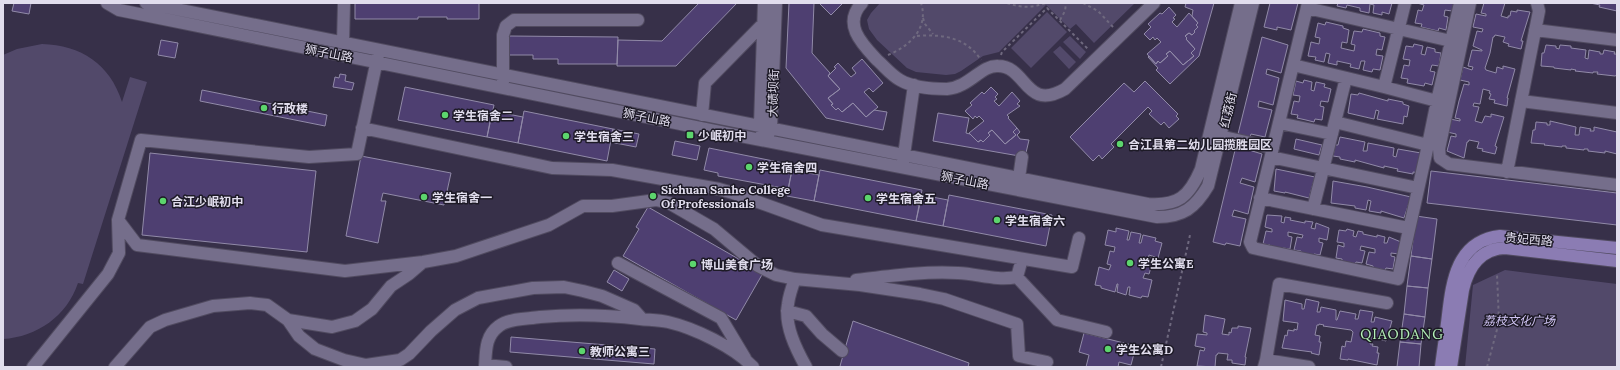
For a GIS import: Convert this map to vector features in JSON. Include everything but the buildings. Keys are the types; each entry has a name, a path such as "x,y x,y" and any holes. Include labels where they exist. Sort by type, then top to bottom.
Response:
{"main road":[{"name":"贵妃西路","path":"1441,367 1454,276 1462,258 1479,244 1487,239 1500,236 1617,248"},
{"name":"贵妃西路","path":"1452,367 1465,280 1473,264 1478,258 1492,250 1505,248 1617,261"}],"street":[{"name":"狮子山路","path":"107,3 119,10 377,63 1157,218 1171,217 1188,209"},
{"name":"狮子山路","path":"146,3 1148,204 1163,205 1182,198"},
{"path":"343,43 344,3"},
{"name":"大碛坝街","path":"764,3 763,24 766,127"},
{"name":"大碛坝街","path":"765,140 776,3"},
{"path":"862,3 854,16 856,36 876,58 900,80 914,85 946,89 959,87 986,69 998,66 1014,72 1032,91 1046,96 1065,90 1154,3"},
{"name":"红荔街","path":"1182,198 1195,183 1201,170 1241,3"},
{"name":"红荔街","path":"1188,209 1197,203 1208,186 1222,136 1253,3"},
{"path":"1384,87 1405,3"},
{"path":"1451,41 1307,6 1250,242 1253,248 1398,279 1408,228 1460,3"},
{"path":"1470,3 1439,154 1443,162 1507,172 1617,185"},
{"path":"1507,172 1535,30 1538,12 1537,3"},
{"path":"502,88 503,35 506,26 514,20 638,20"},
{"path":"702,115 705,83 763,24"},
{"path":"1535,30 1617,40"},
{"path":"33,367 108,274 119,253 118,220 141,140 309,158 357,154 379,50"},
{"path":"1293,65 1437,101"},
{"path":"1313,209 1346,78"},
{"path":"902,168 914,85"},
{"path":"1521,101 1617,113"},
{"path":"1279,122 1332,134"},
{"path":"1335,122 1428,145"},
{"path":"362,128 552,168 612,170 718,189 822,225 1072,267 1079,238"},
{"path":"1210,133 1324,168 1418,188"},
{"path":"1019,178 1022,157"},
{"path":"1260,198 1408,228"},
{"path":"118,220 137,245 345,271 423,262 456,256 549,225 583,206 612,206 656,200 669,203 714,229 758,266 776,275 795,279 860,285 944,299 1017,324 1019,356 1047,362"},
{"path":"1017,278 1022,259"},
{"path":"288,320 332,327 355,321 372,309 391,286 423,262"},
{"path":"618,263 721,318 750,364"},
{"path":"829,282 922,274 959,273 1003,280 1017,278"},
{"path":"1017,278 1057,320 1106,332"},
{"path":"795,279 787,304 788,321 796,348 806,367"},
{"path":"1308,367 1265,363 1279,284 1387,303"},
{"path":"115,367 150,327 165,320 213,306 250,303 267,305 288,320 299,336 315,349 344,360 366,365 400,360 409,354 454,310 478,298 533,288 564,287 590,292 634,310 642,319"},
{"path":"788,311 806,316 822,334 842,351"},
{"path":"506,367 485,366 487,341 495,329 505,322 565,315 618,316 668,322 708,336 750,364"}],"path":[{"path":"923,3 923,17 929,30 934,34"},
{"path":"1007,3 1018,7 1037,6 1046,3"},
{"path":"1060,20 1065,11 1066,3"},
{"path":"1083,3 1098,12 1121,35"},
{"path":"998,66 1002,52 1047,8 1097,58"},
{"path":"876,58 890,54 917,36 923,17"},
{"path":"917,36 934,34 958,40 972,48 986,69"},
{"path":"1161,367 1190,234"},
{"path":"1487,367 1499,322 1497,274"}],"green space":[{"path":"880,3 1135,3 1094,43 1076,24 1070,29 1046,5 999,52 983,56 961,71 955,74 946,75 916,72 907,68 877,40 869,29 867,20"},
{"path":"1047,12 1067,32 1031,68 1011,48"},
{"path":"1070,36 1086,52 1080,59 1063,42"},
{"path":"42,44 69,48 92,59 102,67 110,77 122,102 130,77 147,82 83,284 78,283 73,295 66,305 49,323 28,334 3,339 3,55 17,49"},
{"path":"1060,46 1076,62 1069,69 1053,52"},
{"name":"荔枝文化广场","path":"1505,270 1617,284 1617,367 1465,367 1473,285"}],"place":[{"name":"行政楼","path":"264,108"},
{"name":"学生宿舍二","path":"445,115"},
{"name":"少岷初中","path":"690,135"},
{"name":"学生宿舍三","path":"566,136"},
{"name":"合江县第二幼儿园揽胜园区","path":"1120,144"},
{"name":"学生宿舍四","path":"749,167"},
{"name":"Sichuan Sanhe College Of Professionals","path":"653,196"},
{"name":"学生宿舍一","path":"424,197"},
{"name":"学生宿舍五","path":"868,198"},
{"name":"合江少岷初中","path":"163,201"},
{"name":"学生宿舍六","path":"997,220"},
{"name":"学生公寓E","path":"1130,263"},
{"name":"博山美食广场","path":"693,264"},
{"name":"学生公寓D","path":"1108,349"},
{"name":"教师公寓三","path":"582,351"}],"district":[{"name":"QIAODANG","path":"1402,334"}]}
